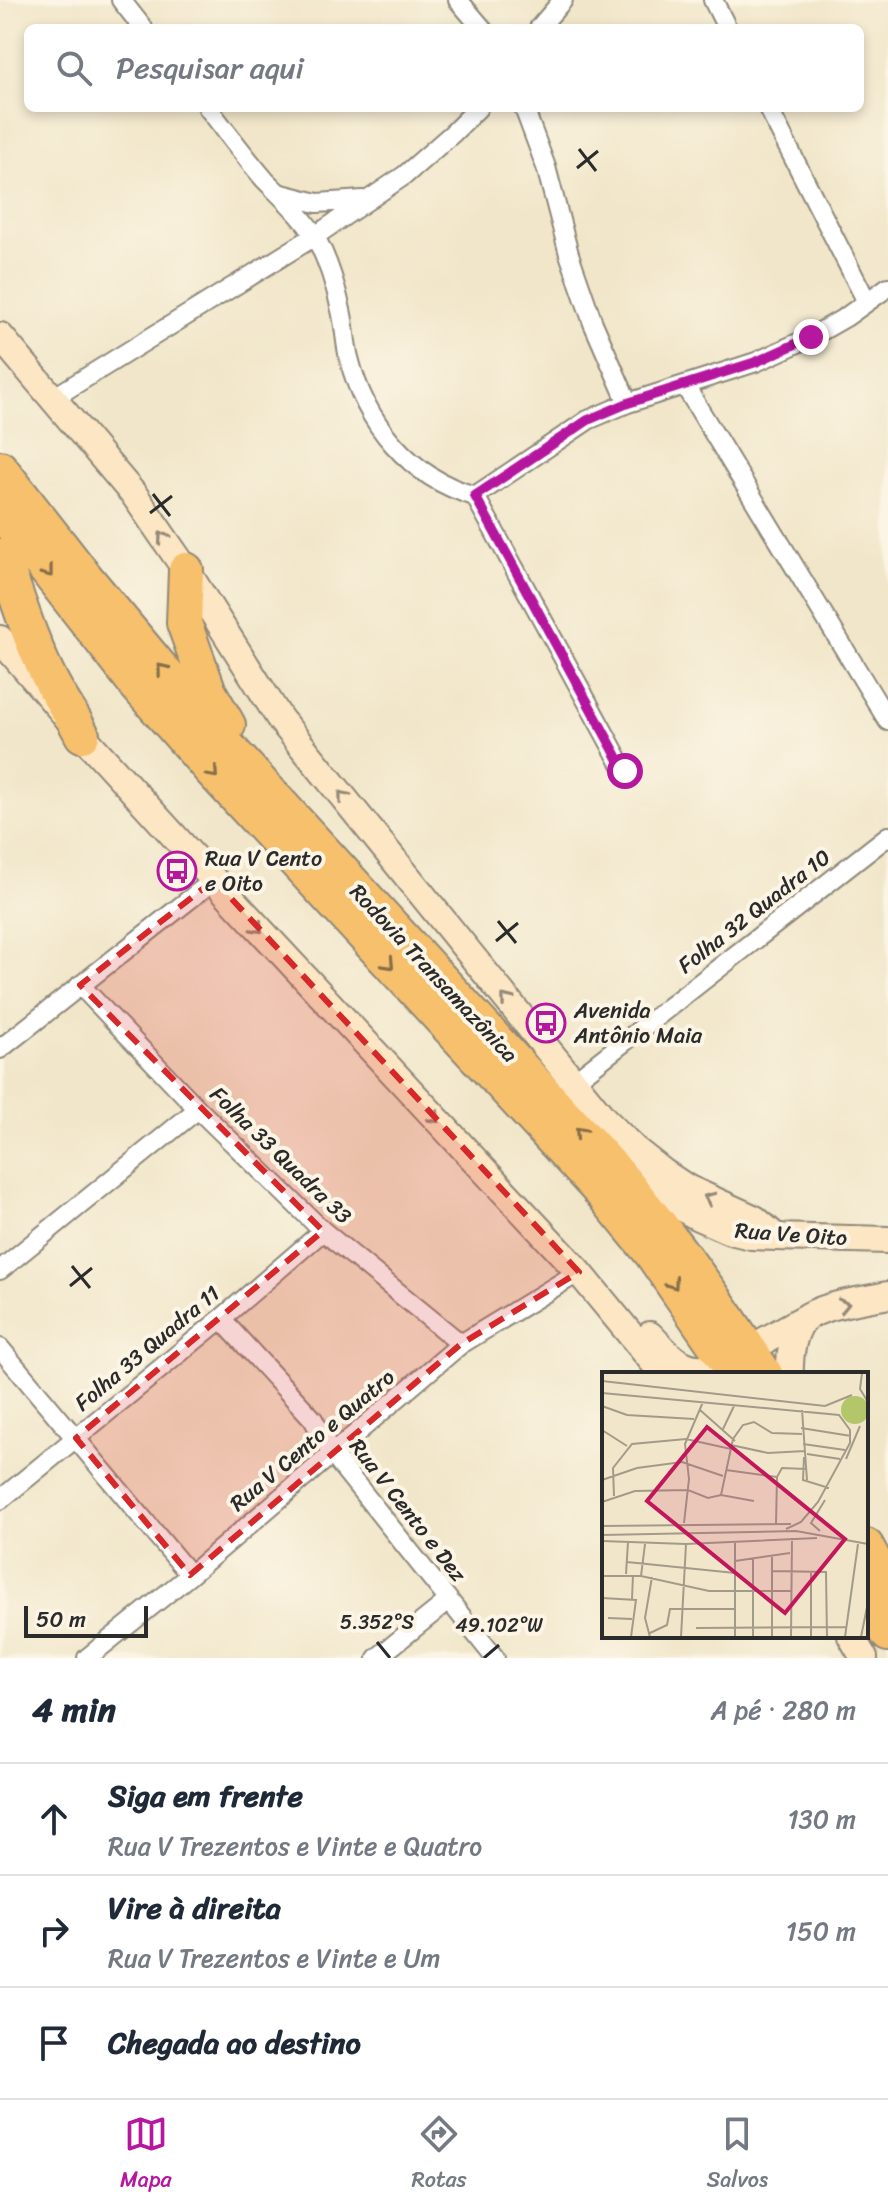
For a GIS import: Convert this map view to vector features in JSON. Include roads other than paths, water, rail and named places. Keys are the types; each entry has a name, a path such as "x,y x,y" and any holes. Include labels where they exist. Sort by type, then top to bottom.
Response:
{"highway":[{"name":"Rodovia Transamazônica","path":"0,468 82,573 201,716 655,1216 744,1364"},
{"name":"Rodovia Transamazônica","path":"0,511 138,687 209,768 601,1192 744,1364"},
{"path":"0,556 53,686 82,735"},
{"path":"186,570 184,623 209,692 238,743 281,806"},
{"path":"868,1550 888,1586"},
{"path":"868,1599 888,1634"}],"main road":[{"path":"0,336 135,496 186,570 280,719 603,1118 663,1172 687,1188 755,1219 776,1237"},
{"path":"0,639 82,735 214,880 579,1272 661,1372"},
{"name":"Rua Ve Oito","path":"614,1169 713,1225 751,1236 888,1240"},
{"path":"579,1272 614,1298 675,1360 695,1368 744,1364 805,1318 823,1310 888,1295"},
{"path":"790,1372 793,1340 805,1318"},
{"path":"852,1638 864,1658"}],"street":[{"path":"121,0 140,24"},
{"path":"458,0 479,24"},
{"path":"542,24 563,0"},
{"path":"713,0 725,24"},
{"path":"211,112 321,247 341,310 349,358 361,396 376,424 399,451 424,472 443,484 475,496 625,771"},
{"path":"53,398 315,236 365,199 405,175 474,112"},
{"path":"525,112 546,167 569,254 593,323 628,403"},
{"path":"770,112 867,302"},
{"path":"278,193 317,203 365,199"},
{"path":"475,496 588,420 628,403 756,362 811,337 888,287"},
{"path":"685,386 888,721"},
{"name":"Folha 32 Quadra 10","path":"573,1082 888,836"},
{"path":"0,1049 214,880"},
{"name":"Folha 33 Quadra 33","path":"80,985 198,1109 323,1231 461,1344"},
{"path":"0,1270 198,1109"},
{"name":"Folha 33 Quadra 11","path":"0,1500 323,1231"},
{"name":"Rua V Cento e Quatro","path":"87,1658 190,1575 461,1344 579,1272"},
{"name":"Rua V Cento e Dez","path":"221,1319 313,1419 332,1454 495,1658"},
{"path":"0,1348 190,1575"},
{"path":"377,1658 448,1601"}],"place":[{"name":"Rua V Cento e Oito","path":"177,871"},
{"name":"Avenida Antônio Maia","path":"546,1023"}]}
